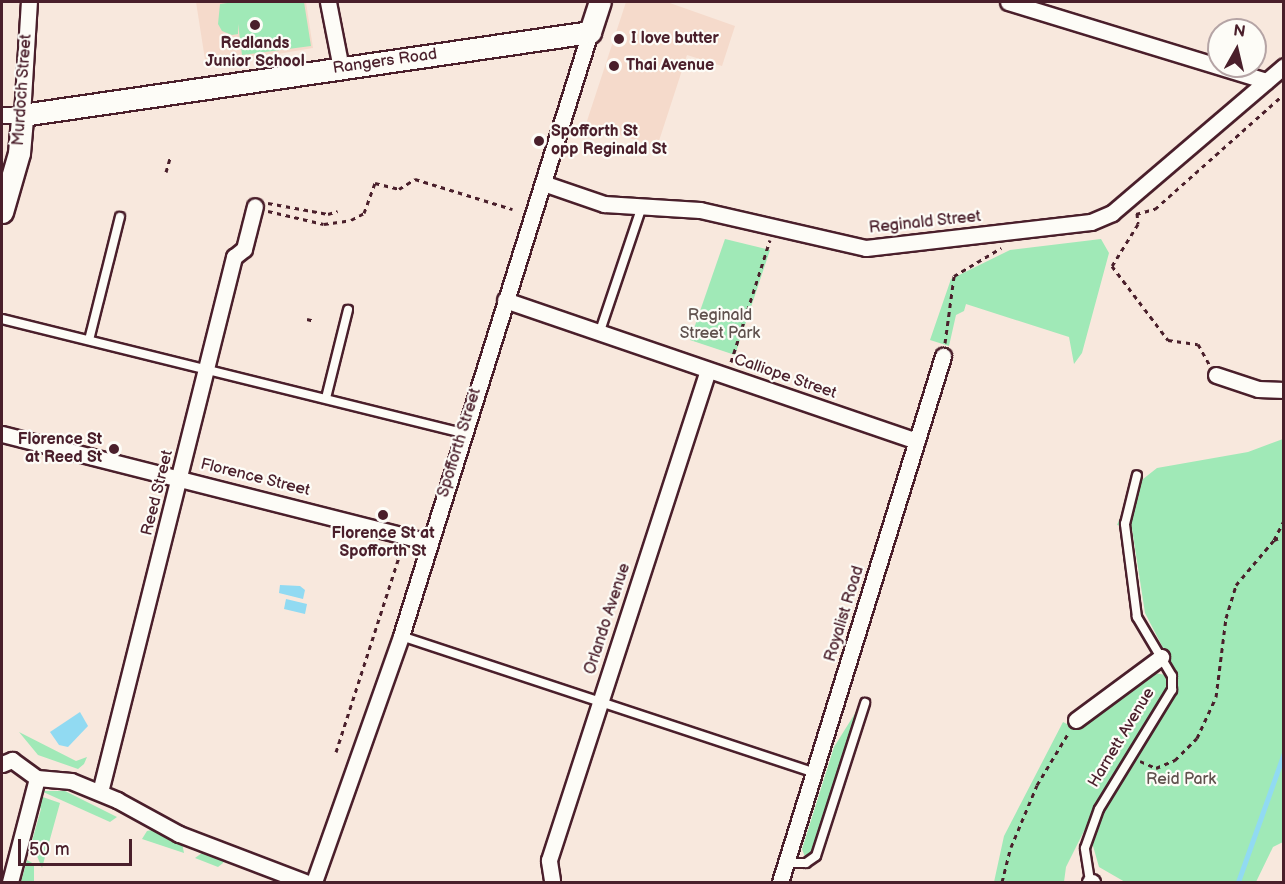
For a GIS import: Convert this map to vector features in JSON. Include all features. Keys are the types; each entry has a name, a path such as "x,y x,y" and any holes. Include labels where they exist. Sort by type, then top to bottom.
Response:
{"main road":[{"name":"Spofforth Street","path":"590,32 600,2"},
{"name":"Rangers Road","path":"12,115 590,32"},
{"name":"Murdoch Street","path":"2,212 19,153 12,115"}],"street":[{"name":"Murdoch Street","path":"12,115 29,2"},
{"path":"328,2 341,68"},
{"path":"1008,2 1266,81"},
{"name":"Spofforth Street","path":"314,882 401,636 590,32"},
{"name":"Reginald Street","path":"543,183 604,204 700,210 866,248 1098,220 1112,213 1284,66"},
{"name":"Reed Street","path":"99,792 234,257 244,249 260,207"},
{"name":"Calliope Street","path":"505,300 917,441"},
{"name":"Royalist Road","path":"780,882 943,356"},
{"name":"Orlando Avenue","path":"552,880 549,860 708,370"},
{"path":"1216,375 1258,390 1284,390"},
{"name":"Florence Street","path":"2,434 430,542"},
{"path":"1076,720 1161,657"},
{"path":"2,764 12,760 21,764 37,778 71,781 99,792 179,834 305,882"},
{"path":"10,882 37,778"}],"lane":[{"path":"600,331 642,206"},
{"path":"89,340 120,217"},
{"path":"326,398 348,310"},
{"path":"2,319 463,432"},
{"name":"Harnett Avenue","path":"1091,882 1084,848 1099,809 1172,690 1172,676 1137,617 1125,524 1137,475"},
{"path":"401,636 815,773"},
{"path":"786,863 806,863 816,856 865,703"}],"path":[{"path":"166,172 170,158"},
{"path":"260,207 324,224 351,220 364,213 375,183 399,189 415,179 512,209"},
{"path":"260,207 278,204 328,214 338,211"},
{"path":"1137,213 1138,224 1112,266 1168,340 1198,344 1216,375"},
{"path":"727,376 774,226"},
{"path":"308,319 315,321"},
{"path":"1136,759 1156,768 1175,760 1197,738 1216,697 1226,618 1236,585 1274,540 1284,520"},
{"path":"1274,540 1284,536"},
{"path":"336,752 400,554"},
{"path":"1002,882 1037,785 1076,720"}],"shaded area":[{"name":"Redlands Junior School","path":"196,2 306,2 313,48 206,66"},
{"path":"626,2 667,2 735,26 722,66 687,55 657,147 586,124"}],"green space":[{"name":"Redlands Junior School","path":"304,2 311,46 242,55 238,24 238,34 232,35 222,31 218,24 220,4"},
{"name":"Reginald Street Park","path":"725,239 770,250 735,355 690,340"},
{"path":"1101,239 1109,253 1082,353 1074,364 1069,337 966,304 964,311 956,315 949,346 930,340 951,279 1010,250"},
{"name":"Reid Park","path":"1283,439 1283,842 1273,847 1256,882 1125,882 1099,867 1087,825 1066,867 1064,882 994,882 1004,836 1063,722 1079,730 1109,701 1154,673 1178,677 1145,613 1132,529 1117,525 1133,487 1157,468 1248,452"},
{"path":"864,699 813,852 805,857 802,849 834,747"},
{"path":"19,732 76,761 87,757 84,764 78,769 38,755"},
{"path":"41,791 65,791 117,817 110,822"},
{"path":"37,795 60,803 42,868 37,856 29,852 41,809 35,801"},
{"path":"156,829 182,843 184,853 142,839 147,831"},
{"path":"206,850 225,859 223,863 218,867 195,858"},
{"path":"27,860 34,864 34,882 21,882"}],"water":[{"path":"280,585 300,586 305,590 303,599 279,593"},
{"path":"286,599 307,604 305,614 284,609"},
{"path":"80,712 88,726 68,747 59,745 50,732"}],"waterway":[{"path":"1238,882 1284,753"}],"place":[{"name":"Redlands Junior School","path":"255,25"},
{"name":"I love butter","path":"619,39"},
{"name":"Thai Avenue","path":"614,66"},
{"name":"Spofforth St opp Reginald St","path":"539,141"},
{"name":"Florence St at Reed St","path":"114,449"},
{"name":"Florence St at Spofforth St","path":"383,515"}]}
